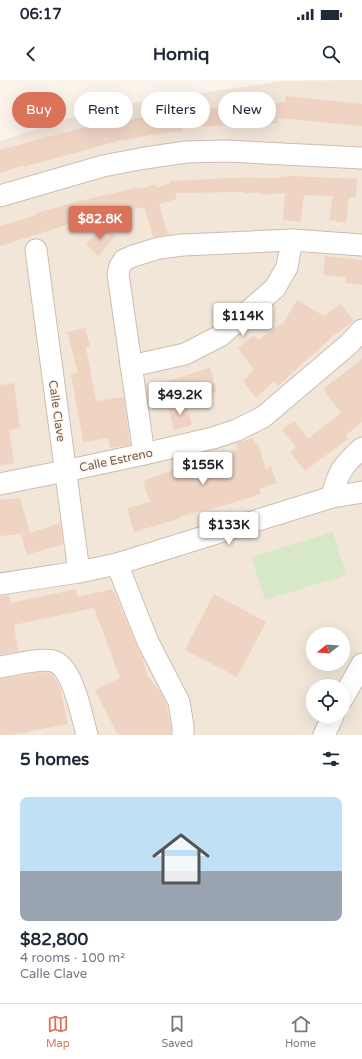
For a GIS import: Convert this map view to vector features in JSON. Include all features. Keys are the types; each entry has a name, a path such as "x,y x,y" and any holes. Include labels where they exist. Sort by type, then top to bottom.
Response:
{"street":[{"path":"0,196 103,166 186,152 226,151 362,158"},
{"path":"144,454 118,274 120,266 124,260 159,248 183,245 292,240 362,245"},
{"path":"131,366 185,354 220,336 275,288 287,267 292,240"},
{"name":"Calle Clave","path":"36,250 79,572"},
{"name":"Calle Estreno","path":"0,484 144,454 213,438 237,430 263,417 350,344 362,330"},
{"path":"332,497 335,483 342,470 349,460 362,448"},
{"path":"0,584 79,572 117,564 332,497 362,492"},
{"path":"117,564 148,642 179,702 183,735"},
{"path":"0,667 42,660 53,661 60,665 66,671 75,691 87,735"},
{"path":"350,694 362,664"},
{"path":"324,735 330,723"}],"shaded area":[{"path":"362,80 362,735 0,735 0,141 40,128 66,128 66,120 74,117 74,128 133,128 133,103 141,102 141,128 210,128 210,92 208,92 283,81"}],"green space":[{"path":"333,532 346,575 265,600 251,557"}],"building":[{"path":"286,96 362,104 362,126 278,118 278,123 276,123 276,103 285,102"},
{"path":"210,108 218,108 218,126 210,126"},
{"path":"141,117 141,128 182,128 183,131 122,140 23,167 23,165 0,173 0,150 82,128 133,128 133,119"},
{"path":"291,176 357,179 356,197 349,197 346,223 329,220 333,196 304,195 301,222 283,220 285,193 261,195 261,193 244,192 175,193 177,199 159,204 168,235 153,237 144,207 83,220 0,246 0,226 36,215 36,213 79,201 140,187 141,189 156,184 157,188 170,183 170,181 253,177 280,178"},
{"path":"101,225 115,236 99,256 86,245"},
{"path":"325,256 362,260 362,285 346,283 346,277 323,275"},
{"path":"297,300 324,316 341,304 354,321 333,336 278,386 274,381 256,398 243,381 254,370 238,348 254,335 258,340 283,323"},
{"path":"85,328 90,346 86,347 96,401 124,397 130,445 110,448 108,438 83,442 71,374 78,373 67,332"},
{"path":"362,359 362,422 346,435 348,439 305,471 290,452 296,447 282,430 294,421 308,439 341,413 323,389"},
{"path":"210,368 217,392 174,404 168,381"},
{"path":"14,383 20,428 9,430 14,463 0,466 0,385"},
{"path":"186,402 192,425 174,430 168,407"},
{"path":"253,438 255,444 258,443 266,470 271,466 277,483 259,489 261,494 222,506 181,516 181,518 134,532 127,508 150,502 143,481 176,469 176,466 196,462 238,449 236,443"},
{"path":"20,498 30,533 0,536 0,500"},
{"path":"60,523 63,544 27,555 21,535"},
{"path":"76,589 77,597 113,589 142,656 147,675 162,695 167,706 171,735 118,735 95,690 120,678 94,608 14,625 18,651 0,655 0,596 9,595 10,603"},
{"path":"214,594 266,622 237,677 185,650"},
{"path":"41,672 52,674 60,687 68,724 9,735 0,735 0,679"}]}
